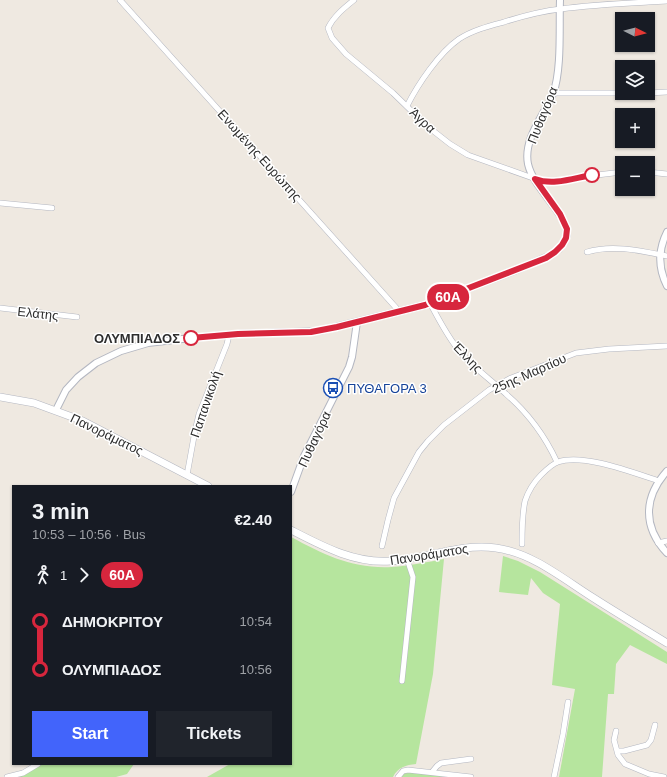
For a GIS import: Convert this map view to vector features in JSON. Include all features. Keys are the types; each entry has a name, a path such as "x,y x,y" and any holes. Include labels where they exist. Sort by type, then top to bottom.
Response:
{"main road":[{"name":"Πανοράματος","path":"0,397 24,401 56,410 97,427 206,485"},
{"name":"Πανοράματος","path":"292,530 323,546 352,557 379,562 407,559 452,549 473,547 496,548 518,554 538,563 667,643"}],"street":[{"name":"Ενωμένης Ευρώπης","path":"120,0 399,311"},
{"name":"Άγρα","path":"354,0 332,21 328,28 332,38 346,54 450,144 468,155 544,182 615,173"},
{"name":"Πυθαγόρα","path":"292,489 304,456 349,368 354,350 357,322 430,303 535,263 551,255 562,245 566,238 566,226 535,179 528,164 529,146 534,131 553,93 556,80 560,0"},
{"path":"407,106 428,71 458,39 477,30 526,16 560,9 601,4 667,1"},
{"path":"553,93 615,92"},
{"path":"655,92 667,92"},
{"path":"655,173 666,174 667,168"},
{"path":"0,203 52,208"},
{"path":"667,232 660,255 667,286"},
{"path":"587,252 593,250 622,249 667,256"},
{"name":"Έλλης","path":"430,303 461,353 507,394 530,418 550,446 557,462"},
{"name":"Ελάτης","path":"0,308 77,317"},
{"path":"56,410 66,390 78,377 96,363 111,355 148,343 182,338 319,331 357,322"},
{"name":"Παπανικολή","path":"187,475 199,414 227,344 229,335"},
{"name":"25ης Μαρτίου","path":"382,546 394,498 419,452 432,436 449,420 496,385 581,352 614,348 667,346"},
{"path":"522,544 522,524 525,501 535,481 557,462 573,460 603,464 659,481"},
{"path":"667,472 659,481 652,498 649,516 651,531 658,543 667,553"},
{"path":"658,543 667,541"},
{"path":"402,681 413,577 407,559"},
{"path":"554,777 568,702"},
{"path":"618,751 624,751 647,745 651,740 655,725"},
{"path":"616,731 614,740 618,755 625,764 649,774 664,777 667,771"},
{"path":"432,772 441,763 471,759"},
{"path":"8,777 23,773 36,765"},
{"path":"398,777 403,771 408,770 471,777"}],"green space":[{"path":"292,538 339,560 364,566 392,567 444,559 433,674 416,764 403,767 397,771 393,777 207,777 228,765 292,765"},
{"path":"503,556 518,561 540,572 667,652 667,664 630,645 616,664 614,694 608,694 602,777 559,777 575,689 552,685 560,604 543,593 531,578 528,595 499,592"},
{"path":"40,765 133,765 127,774 116,777 16,777 31,771"},
{"path":"414,771 447,777 399,777 400,774"}],"bus line":[{"name":"60Α","path":"191,338 238,334 319,331 425,305 522,268 546,258 555,252 564,242 567,235 565,223 560,214 535,179 544,182 552,182 592,175"}],"place":[{"name":"ΟΛΥΜΠΙΑΔΟΣ","path":"191,338"},
{"name":"ΠΥΘΑΓΟΡΑ 3","path":"333,388"}]}
